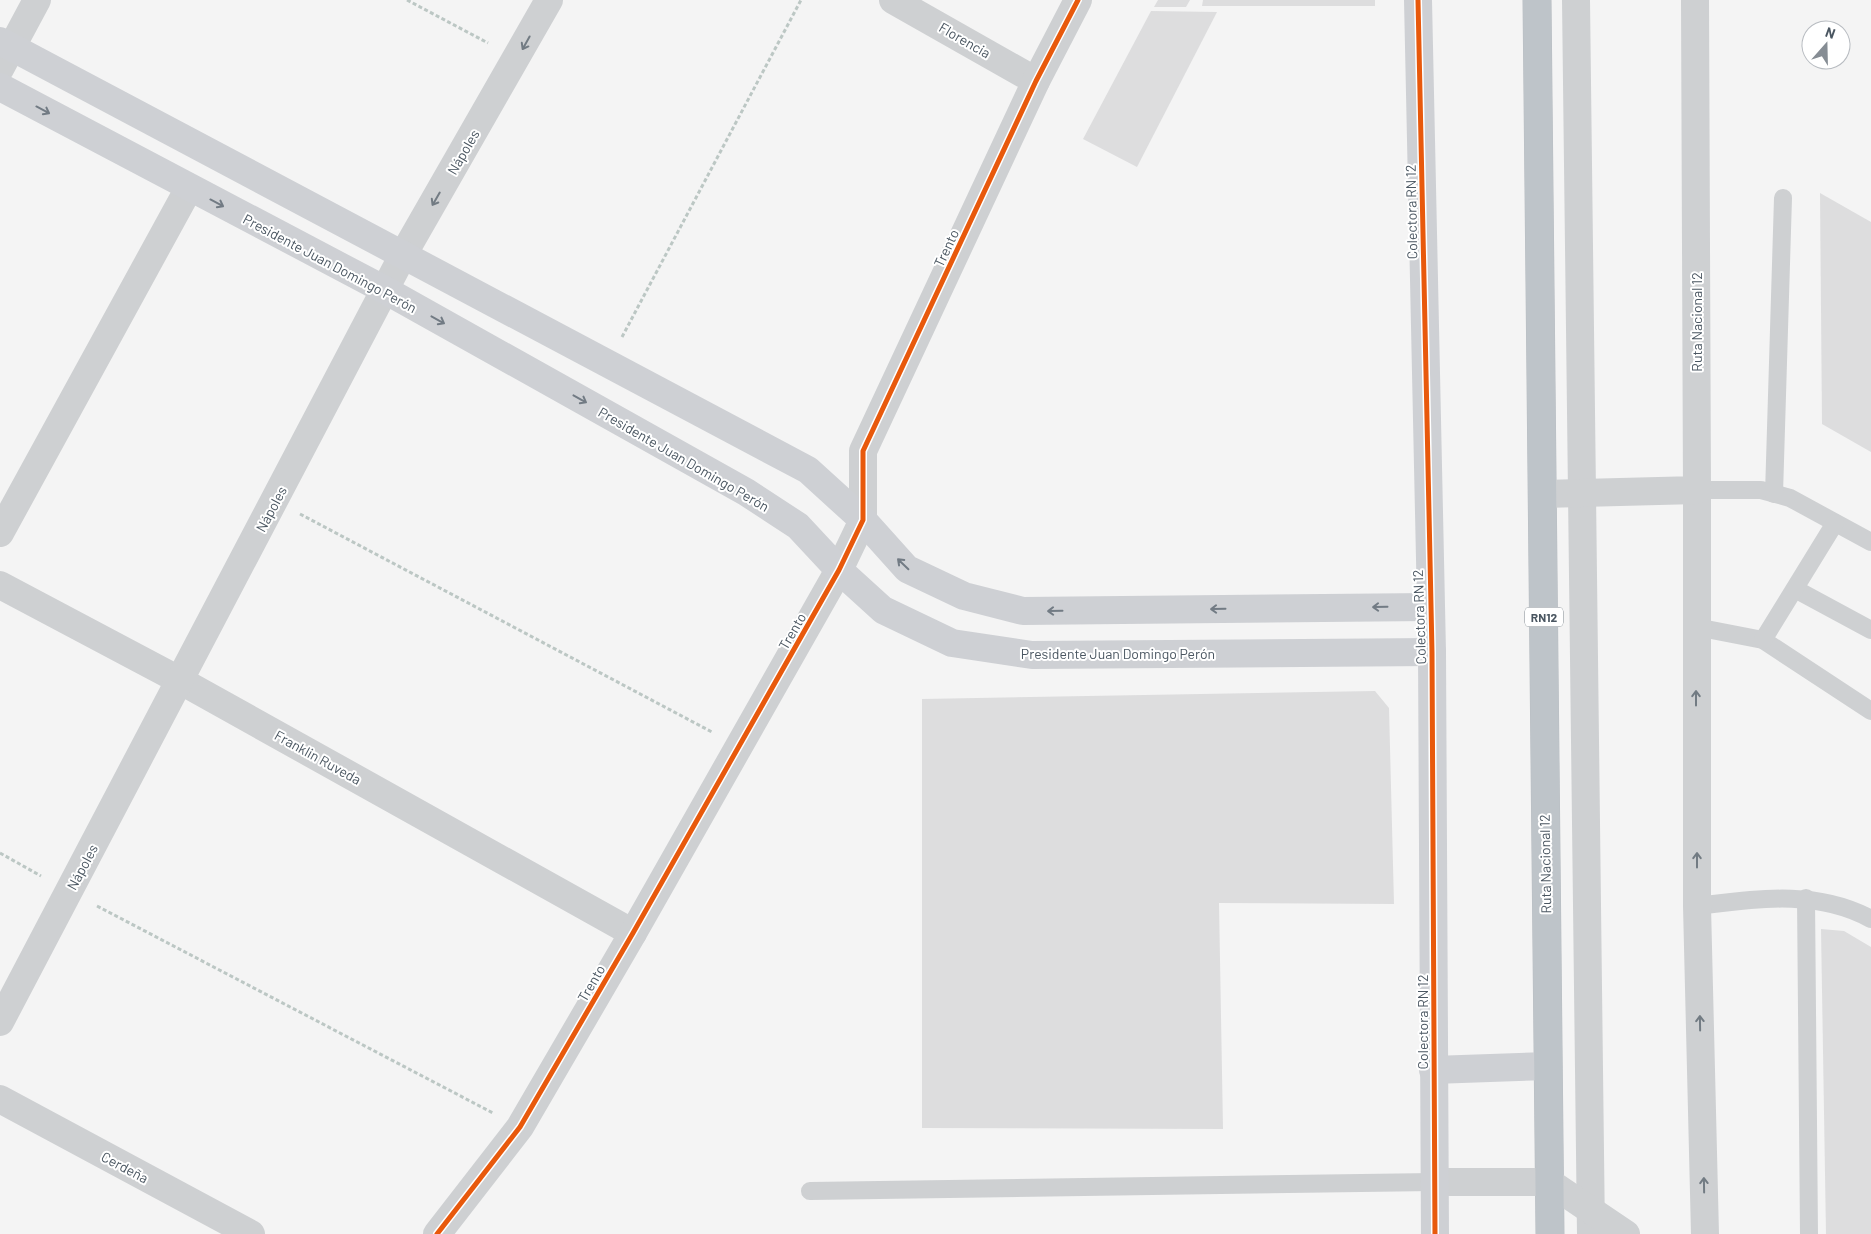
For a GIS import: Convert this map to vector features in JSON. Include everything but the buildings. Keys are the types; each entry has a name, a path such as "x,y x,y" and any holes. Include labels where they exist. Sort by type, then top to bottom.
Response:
{"highway":[{"name":"Ruta Nacional 12","path":"1537,0 1550,1234"}],"main road":[{"name":"Colectora RN 12","path":"1418,0 1429,607 1432,652 1435,1234"},
{"path":"4,52 403,255 808,470 863,520 907,568 964,596 1024,611 1429,607"},
{"name":"Presidente Juan Domingo Perón","path":"0,87 384,290 746,492 798,526 839,570 883,610 952,642 1032,655 1432,652"},
{"path":"1433,1070 1548,1066"}],"street":[{"path":"4,52 37,0"},
{"name":"Nápoles","path":"0,1022 181,681 384,290 549,0"},
{"name":"Florencia","path":"893,0 1036,81"},
{"name":"Trento","path":"437,1234 520,1127 633,933 839,570 863,520 863,451 1036,81 1078,0"},
{"path":"1576,0 1590,1234"},
{"name":"Ruta Nacional 12","path":"1695,0 1697,906 1705,1234"},
{"path":"0,533 189,188"},
{"path":"1543,494 1696,490"},
{"name":"Franklin Ruveda","path":"0,586 181,681 633,933"},
{"name":"Cerdeña","path":"0,1099 251,1234"},
{"path":"1434,1182 1549,1182 1626,1234"}],"lane":[{"path":"1774,494 1783,198"},
{"path":"1696,490 1761,490 1790,498 1871,542"},
{"path":"1763,640 1835,523"},
{"path":"1795,589 1871,630"},
{"path":"1696,627 1763,640 1871,711"},
{"path":"1697,906 1769,898 1806,898 1858,912 1871,919"},
{"path":"1806,898 1809,1234"},
{"path":"810,1190 1434,1182"}],"path":[{"path":"407,0 517,58"},
{"path":"607,364 801,0"},
{"path":"275,501 739,746"},
{"path":"0,853 520,1127"}],"cycle path":[{"path":"437,1234 520,1127 633,933 839,570 863,520 863,451 1036,81 1078,0"},
{"path":"1418,0 1432,652 1435,1234"}]}
